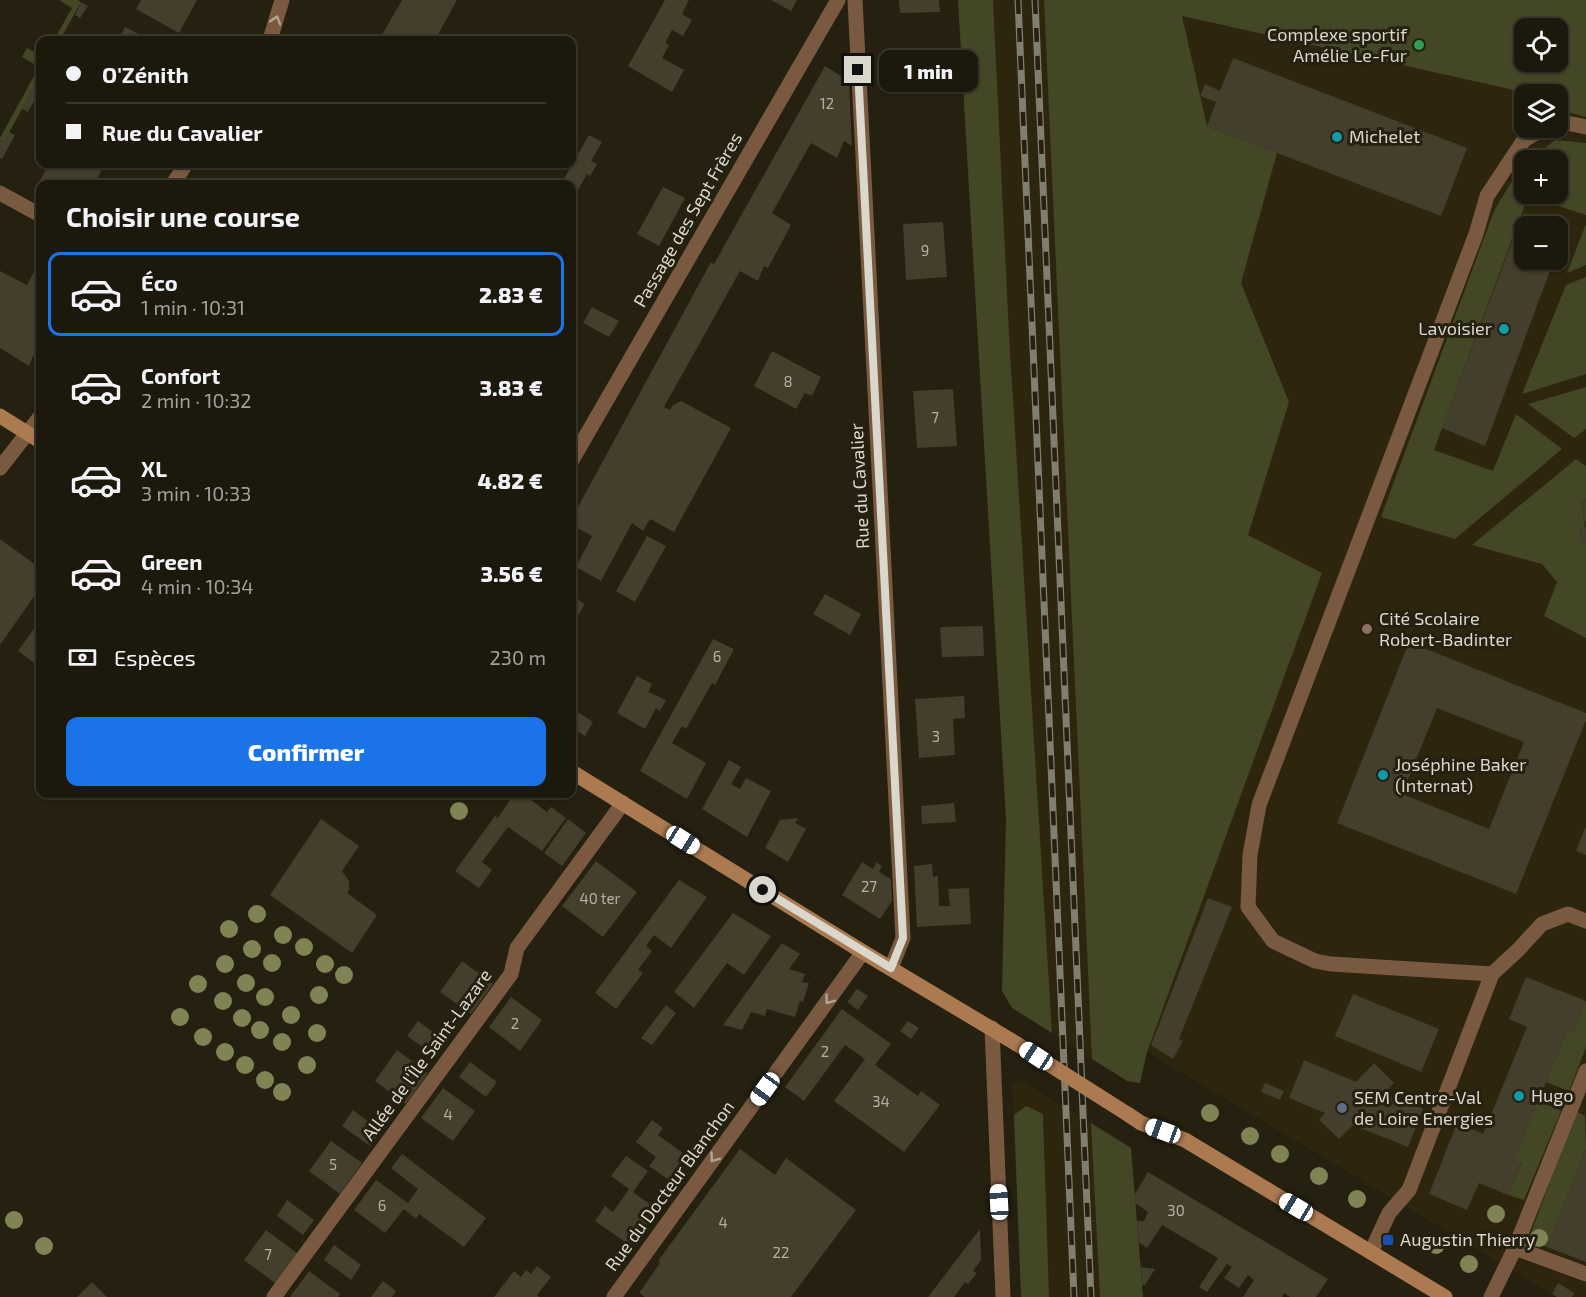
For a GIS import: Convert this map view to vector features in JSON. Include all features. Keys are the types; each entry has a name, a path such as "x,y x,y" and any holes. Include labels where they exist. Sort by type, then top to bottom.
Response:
{"main road":[{"path":"0,416 34,436"},
{"path":"576,774 863,952 992,1028 1141,1123 1185,1140 1445,1297"}],"street":[{"path":"271,36 282,0"},
{"name":"Passage des Sept Frères","path":"576,453 838,0"},
{"name":"Rue du Cavalier","path":"855,0 903,938 891,968"},
{"path":"1568,123 1586,127"},
{"path":"1492,974 1331,964 1315,961 1273,941 1248,907 1250,855 1259,805 1476,234 1487,196 1527,138"},
{"path":"0,192 36,213"},
{"path":"0,468 34,436"},
{"name":"Allée de l'Île Saint-Lazare","path":"274,1297 511,974 517,948 622,803"},
{"path":"1371,1252 1389,1213 1408,1190 1492,974 1542,924 1568,914 1586,921"},
{"name":"Rue du Docteur Blanchon","path":"614,1297 863,952"},
{"path":"992,1028 1003,1297"},
{"path":"1491,1297 1515,1248 1586,1071"},
{"path":"1515,1248 1586,1274"}],"shaded area":[{"name":"Cité Scolaire Robert-Badinter","path":"958,0 1117,0 1117,2 1508,88 1514,90 1514,138 1568,138 1568,105 1586,110 1586,1297 1557,1297 1147,1052 1140,1083 1127,1081 1012,1008 1002,991 1006,819"},
{"path":"1021,1080 1131,1148 1143,1297 1021,1297 1012,1084"}],"green space":[{"path":"59,0 81,2 62,36 56,36 72,8"},
{"path":"958,0 993,0 1009,335 1052,1033 1012,1008 1002,991 1006,819"},
{"path":"1044,0 1586,0 1586,117 1568,112 1568,84 1514,84 1514,90 1182,16 1207,126 1277,153 1241,283 1289,402 1248,535 1322,573 1147,1052 1140,1083 1127,1081 1092,1059"},
{"path":"27,48 36,53 36,65 22,57"},
{"path":"36,72 36,83 4,142 0,138"},
{"path":"1555,140 1586,143 1586,215 1552,204 1568,204 1568,150 1543,150"},
{"path":"1514,177 1514,204 1525,204 1521,216 1514,216 1514,234 1434,450 1493,471 1516,414 1562,449 1455,539 1381,517 1494,211"},
{"path":"1586,224 1586,265 1567,273"},
{"path":"1586,277 1586,374 1522,394 1566,285"},
{"path":"1586,387 1586,429 1574,438 1528,404"},
{"path":"1576,459 1586,466 1586,499 1581,500 1585,527 1580,529 1582,543 1586,543 1586,638 1544,616 1557,582 1542,564 1472,545"},
{"path":"1586,1001 1586,1047 1569,1091 1546,1082 1567,1031 1573,1033"},
{"path":"1538,1100 1561,1111 1524,1200 1508,1195 1521,1163 1514,1160"},
{"path":"1026,1106 1043,1114 1049,1297 1021,1297 1014,1115"},
{"path":"1576,1111 1585,1116 1586,1149 1547,1247 1529,1238"},
{"path":"1091,1123 1131,1148 1143,1297 1100,1297"}],"building":[{"path":"141,0 197,0 179,33 136,9"},
{"path":"402,0 457,0 437,36 381,36"},
{"path":"665,0 689,0 682,14 692,20 683,36 672,30 665,43 669,45 662,58 684,70 672,92 628,66"},
{"path":"771,0 797,0 791,11"},
{"path":"899,0 939,0 940,12 900,13"},
{"path":"81,2 88,6 80,18 75,15"},
{"path":"125,27 142,36 120,36"},
{"name":"Michelet","path":"1233,58 1467,148 1441,216 1207,126 1216,102 1200,96 1205,84 1220,91"},
{"path":"825,66 849,81 852,146 844,141 837,158 811,143 772,213 791,225 768,268 764,266 758,281 740,271 664,407 670,410 673,405 681,401 731,428 674,532 650,519 643,531 632,523 601,581 576,567 592,536 576,527 576,511 711,262 714,264"},
{"path":"35,85 36,97 28,112 22,109"},
{"path":"9,132 15,135 2,159 0,158 0,140 3,142"},
{"path":"589,135 602,142 591,161 597,164 590,176 587,174 576,194 576,180 563,180 570,168 576,168 576,158"},
{"path":"47,168 103,168 96,180 40,180"},
{"path":"663,187 685,198 659,246 637,234"},
{"path":"943,222 947,277 906,280 903,224"},
{"name":"Lavoisier","path":"1514,236 1514,270 1550,270 1485,446 1442,428"},
{"path":"36,268 36,357 33,356 29,366 0,348 0,271 27,285"},
{"path":"592,307 619,321 609,337 583,323"},
{"path":"772,351 821,377 812,396 805,393 796,409 754,386"},
{"path":"953,389 957,446 917,448 913,391"},
{"path":"1586,499 1586,524 1585,524 1581,500"},
{"path":"1586,527 1586,543 1582,544 1580,528"},
{"path":"647,536 666,546 635,602 616,591"},
{"path":"0,539 36,565 36,594 0,645"},
{"path":"825,594 861,614 850,635 813,614"},
{"path":"576,598 585,604 576,618"},
{"path":"36,626 36,664 18,651"},
{"path":"983,626 984,656 942,657 940,627"},
{"path":"713,639 734,649 715,685 712,683 686,729 682,726 672,743 706,763 687,799 640,771"},
{"name":"Joséphine Baker (Internat)","path":"1409,642 1586,713 1586,720 1516,894 1337,823","holes":["1437,708 1524,742 1489,829 1402,794"]},
{"path":"637,676 652,684 648,692 666,700 660,711 656,708 645,729 617,713"},
{"path":"964,696 965,718 953,719 955,755 919,758 915,699"},
{"path":"576,711 593,722 585,736 576,730"},
{"path":"729,760 741,767 731,784 740,789 746,778 771,791 747,837 702,809"},
{"path":"511,798 528,798 547,812 551,807 566,818 542,851 508,827 482,862 492,870 479,888 455,871 495,816 498,818"},
{"path":"954,803 956,822 922,824 921,806"},
{"path":"798,818 795,823 806,829 788,862 765,848 780,820"},
{"path":"321,819 359,846 342,871 349,881 347,893 377,915 352,953 270,895"},
{"path":"568,819 586,833 562,866 544,853"},
{"path":"1586,826 1586,855 1576,851"},
{"path":"596,861 637,892 603,937 562,906"},
{"path":"862,862 873,869 876,862 882,866 879,872 891,879 892,901 880,919 842,895"},
{"path":"932,864 933,877 938,876 939,906 950,906 948,889 969,888 971,924 917,927 914,866"},
{"path":"679,880 707,897 671,948 654,935 646,946 652,951 638,970 643,973 616,1009 595,993"},
{"path":"1208,898 1232,907 1179,1039 1183,1041 1173,1059 1151,1045"},
{"path":"733,913 771,936 744,975 727,963 694,1008 674,992"},
{"path":"782,943 800,954 789,969 805,974 802,982 809,983 795,1017 767,1009 765,1016 751,1012 742,1030 723,1025"},
{"path":"462,961 493,984 471,1014 440,992"},
{"name":"Hugo","path":"1526,977 1586,1001 1573,1033 1567,1031 1514,1160 1521,1162 1508,1195 1479,1183 1467,1210 1429,1194 1457,1123 1483,1134 1527,1027 1509,1019"},
{"path":"857,989 868,996 858,1010 847,1002"},
{"path":"1353,994 1439,1029 1421,1072 1335,1036"},
{"path":"511,997 542,1020 520,1051 489,1027"},
{"path":"666,1005 676,1013 652,1045 641,1038"},
{"path":"842,1009 891,1044 875,1065 918,1096 921,1091 940,1105 904,1152 834,1101 865,1059 845,1045 804,1101 785,1087"},
{"path":"418,1021 445,1041 434,1055 407,1036"},
{"path":"908,1021 919,1028 911,1039 900,1031"},
{"path":"397,1050 428,1073 406,1104 375,1081"},
{"path":"1304,1060 1356,1082 1374,1063 1394,1083 1384,1093 1423,1109 1408,1147 1353,1125 1339,1139 1319,1120 1325,1113 1289,1098"},
{"path":"470,1062 497,1082 486,1097 459,1077"},
{"path":"1265,1083 1284,1091 1280,1100 1261,1092"},
{"path":"443,1088 475,1111 453,1141 421,1118"},
{"path":"353,1110 381,1131 370,1146 342,1126"},
{"path":"652,1120 663,1128 658,1135 687,1156 669,1180 649,1166 656,1157 636,1142"},
{"path":"331,1141 362,1163 340,1194 309,1171"},
{"path":"740,1149 775,1175 786,1158 856,1210 791,1297 645,1297 639,1293 660,1263 658,1261"},
{"path":"1586,1149 1586,1262 1547,1247"},
{"path":"402,1154 486,1218 464,1247 419,1214 416,1219 404,1209 385,1233 354,1210 376,1180 408,1203 418,1189 391,1168"},
{"path":"626,1156 648,1171 633,1192 658,1210 631,1246 595,1221 605,1206 613,1212 629,1189 611,1176"},
{"path":"1148,1172 1328,1279 1316,1297 1290,1297 1284,1293 1282,1297 1243,1297 1254,1280 1248,1275 1239,1288 1224,1278 1232,1267 1227,1264 1207,1292 1199,1287 1218,1258 1162,1225 1147,1248 1139,1244 1137,1221 1144,1221 1148,1212 1135,1203 1135,1194"},
{"path":"287,1200 314,1220 303,1235 277,1216"},
{"path":"980,1229 981,1260 973,1271 977,1273 968,1284 965,1282 954,1297 928,1297"},
{"path":"266,1230 297,1253 275,1283 244,1260"},
{"path":"334,1245 361,1265 351,1280 324,1260"},
{"path":"537,1266 551,1277 537,1295 539,1297 494,1297 514,1271 521,1277 526,1270 531,1274"},
{"path":"1141,1267 1155,1269 1145,1285 1142,1285"},
{"path":"309,1271 340,1294 338,1297 290,1297"},
{"path":"383,1281 396,1291 392,1297 371,1297"},
{"path":"92,1282 107,1297 77,1297"},
{"path":"1558,1283 1574,1293 1572,1297 1557,1297 1552,1294"}],"railway":[{"path":"1018,0 1074,1297"},
{"path":"1035,0 1091,1297"}],"place":[{"name":"Complexe sportif Amélie Le-Fur","path":"1419,45"},
{"name":"Michelet","path":"1337,137"},
{"name":"Lavoisier","path":"1504,329"},
{"name":"Cité Scolaire Robert-Badinter","path":"1367,629"},
{"name":"Joséphine Baker (Internat)","path":"1383,775"},
{"name":"Hugo","path":"1519,1096"},
{"name":"SEM Centre-Val de Loire Energies","path":"1342,1108"},
{"name":"Augustin Thierry","path":"1388,1240"}],"route":[{"path":"763,890 891,968 903,938 858,70"}]}
